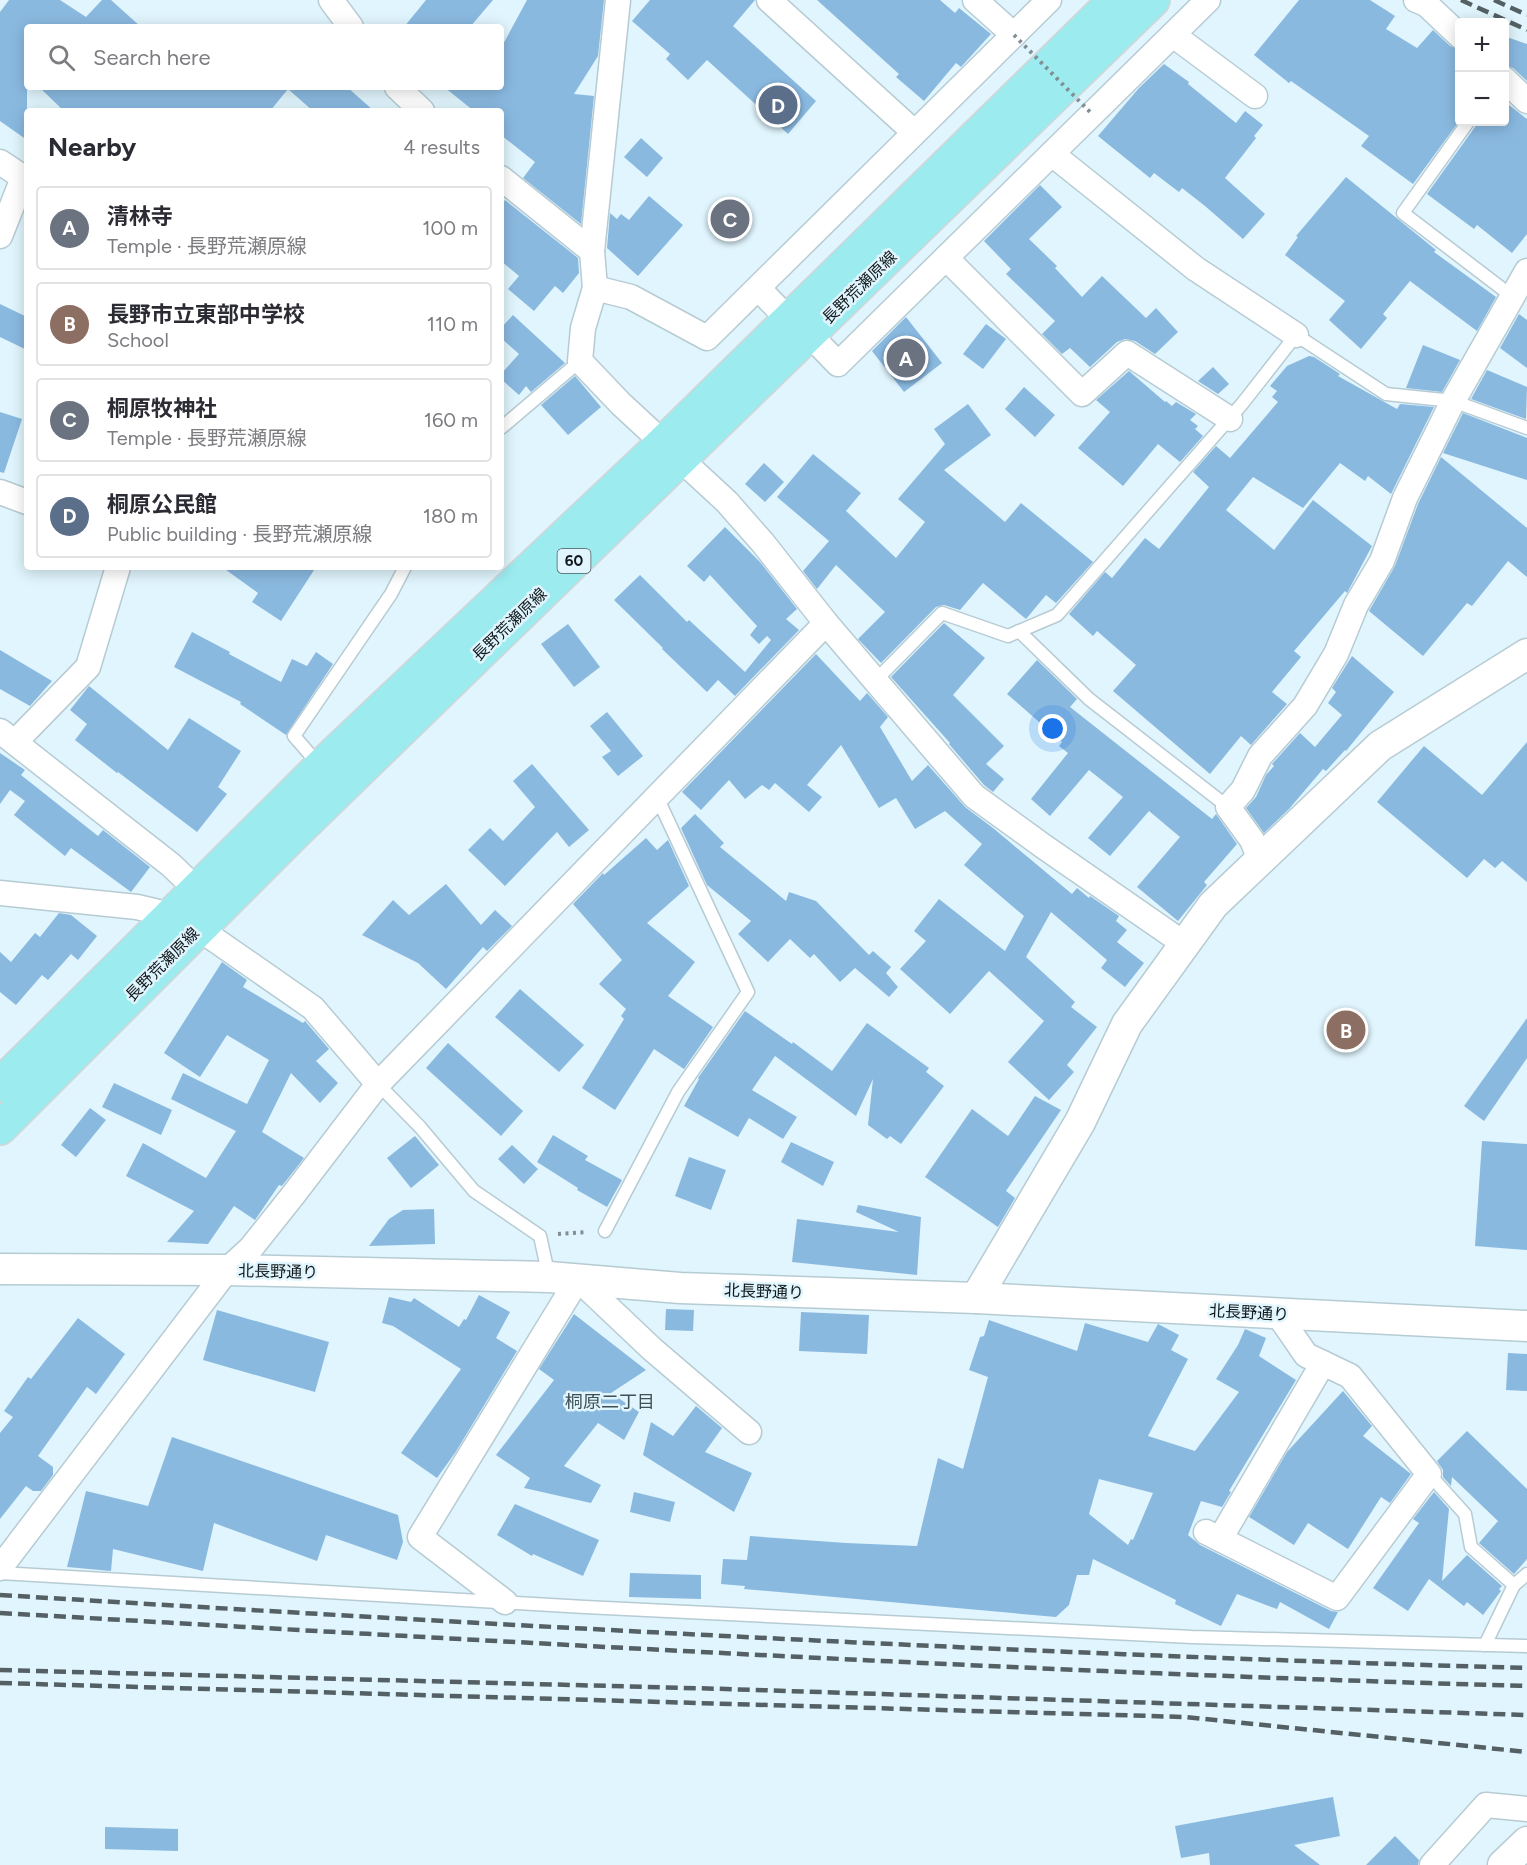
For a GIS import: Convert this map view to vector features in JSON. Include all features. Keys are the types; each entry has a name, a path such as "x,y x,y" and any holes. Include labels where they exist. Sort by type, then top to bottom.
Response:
{"main road":[{"name":"長野荒瀬原線","path":"799,327 1115,0"},
{"name":"長野荒瀬原線","path":"0,1085 184,922 799,327 1153,0"},
{"name":"長野荒瀬原線","path":"0,1128 184,922 197,890 320,767 671,451"}],"street":[{"path":"331,0 349,24"},
{"path":"618,0 592,251 595,288 583,328 580,361 671,451 727,502 764,543 826,623 974,796 1185,945"},
{"path":"769,0 914,132"},
{"path":"975,0 1014,35"},
{"path":"595,288 631,297 707,338 1050,0"},
{"path":"759,288 838,364 1208,0"},
{"path":"1416,0 1426,4 1455,31"},
{"path":"1173,36 1255,96"},
{"path":"1509,84 1527,101"},
{"path":"1053,154 1196,269 1296,335"},
{"path":"0,162 24,178"},
{"path":"504,180 592,251"},
{"path":"0,236 24,181"},
{"path":"946,258 1082,394 1126,353 1230,419"},
{"path":"1260,860 1252,840 1228,807 1243,790 1260,756 1305,706 1336,654 1356,605 1382,561 1405,498 1454,401 1527,272"},
{"path":"0,492 24,501"},
{"path":"117,570 88,667 7,736 171,865 197,890"},
{"path":"0,1568 226,1270 251,1248 378,1084 826,623"},
{"path":"976,1298 1080,1122 1127,1024 1213,905 1380,746 1527,654"},
{"path":"0,893 137,907 184,922 313,1008 378,1084"},
{"name":"北長野通り","path":"0,1269 226,1270 564,1278 680,1288 976,1298 1527,1326"},
{"path":"505,1602 420,1537 564,1278 749,1432"},
{"path":"1277,1313 1306,1355 1323,1363 1350,1376 1429,1474 1337,1598 1213,1536 1323,1363"},
{"path":"1432,1865 1486,1805 1527,1809"}],"lane":[{"path":"1465,126 1402,213 1513,297"},
{"path":"876,680 942,613 1008,636 1057,615 1230,419 1296,335 1386,394 1454,401 1527,428"},
{"path":"504,425 580,361"},
{"path":"320,767 294,736 390,594 403,570"},
{"path":"1019,631 1089,699 1228,807"},
{"path":"605,1231 678,1092 748,992 657,797"},
{"path":"378,1084 420,1127 474,1191 540,1236 564,1278"},
{"path":"1429,1474 1465,1514 1471,1547 1514,1585"},
{"path":"0,1573 505,1602 1192,1637 1527,1646"},
{"path":"1485,1645 1514,1585 1527,1574"}],"path":[{"path":"1014,35 1092,114"},
{"path":"540,1236 605,1231"}],"building":[{"path":"9,0 60,0 86,17 102,0 111,0 138,24 24,24 24,90 27,90 27,108 24,108 24,138 0,121 0,12"},
{"path":"426,0 493,0 473,24 406,24"},
{"path":"527,0 604,0 598,56 574,94 594,96 581,224 523,178 535,162 504,137 504,108 470,108 448,90 504,90 504,42"},
{"path":"650,0 755,0 733,26 816,101 788,134 707,60 688,80 666,59 670,54 632,21"},
{"path":"817,0 940,0 955,13 959,8 991,34 961,67 956,63 924,101 896,77 899,74"},
{"path":"1299,0 1370,0 1395,16 1386,29 1417,48 1433,30 1455,48 1456,126 1413,184 1361,146 1369,136 1291,81 1289,83 1254,55"},
{"path":"1509,38 1527,44 1527,81 1509,67"},
{"path":"1164,64 1189,82 1188,84 1236,123 1245,111 1263,125 1254,136 1256,138 1225,178 1265,214 1243,239 1182,188 1179,192 1154,173 1150,178 1098,136 1139,88"},
{"path":"42,90 287,90 272,108 61,108"},
{"path":"289,90 350,90 371,108 310,108"},
{"path":"1509,105 1527,119 1527,234 1512,253 1477,225 1474,229 1427,194 1475,127 1509,126"},
{"path":"641,138 663,158 647,177 624,157"},
{"path":"1346,177 1436,250 1434,252 1496,297 1477,331 1410,281 1383,314 1387,318 1361,349 1329,320 1345,301 1285,255 1298,237 1296,236"},
{"path":"1040,185 1062,207 1029,239 1057,266 1055,268 1082,297 1102,276 1146,318 1156,308 1178,332 1155,354 1135,341 1125,339 1117,342 1090,367 1070,348 1062,354 1042,334 1055,321 1006,274 1011,269 984,241"},
{"path":"649,196 683,225 638,276 607,248 610,213 617,219 621,214 629,220"},
{"path":"505,200 578,258 579,273 563,293 555,286 534,311 508,289 519,276 504,264"},
{"path":"0,304 24,316 24,349 0,337"},
{"path":"1519,314 1527,320 1527,368 1500,348"},
{"path":"513,315 565,363 531,392 526,386 519,395 504,382 504,371 519,354 504,341 504,325"},
{"path":"906,317 942,363 904,392 872,351"},
{"path":"986,324 1006,339 983,369 963,354"},
{"path":"1423,345 1460,360 1442,392 1406,388"},
{"path":"1309,356 1340,374 1338,376 1397,409 1400,404 1434,407 1391,494 1368,476 1365,481 1340,463 1303,508 1253,477 1226,510 1274,550 1313,500 1372,546 1347,593 1345,591 1294,651 1301,657 1272,692 1287,704 1251,745 1241,736 1210,774 1113,691 1136,665 1097,631 1093,636 1069,614 1105,572 1112,578 1145,538 1159,549 1209,487 1193,472 1216,446 1230,458 1278,402 1272,397 1277,391 1270,386 1287,366"},
{"path":"1213,367 1229,384 1218,394 1198,381"},
{"path":"1487,370 1527,387 1526,419 1471,399"},
{"path":"1129,371 1165,402 1172,406 1176,402 1196,414 1190,420 1198,426 1195,429 1203,436 1180,462 1158,444 1123,486 1078,448 1110,412 1096,400"},
{"path":"575,376 601,407 568,435 541,405"},
{"path":"1024,387 1055,415 1035,437 1005,409"},
{"path":"968,404 991,435 944,470 1005,522 1021,503 1093,562 1056,603 1046,595 1026,619 983,583 960,610 944,605 936,607 881,663 858,639 885,612 836,565 817,589 803,571 829,541 777,497 813,454 861,493 846,511 896,558 925,522 898,499 945,444 934,429"},
{"path":"0,412 22,419 4,473 0,472"},
{"path":"1463,413 1527,438 1527,480 1443,453"},
{"path":"1441,457 1527,528 1527,577 1508,561 1472,606 1467,603 1423,656 1369,611 1395,566 1418,504"},
{"path":"764,463 784,482 765,502 745,484"},
{"path":"725,527 760,562 797,609 786,619 799,630 735,696 718,680 707,692 614,600 640,575 687,622 689,620 745,672 771,640 767,636 759,644 750,635 757,626 710,575 704,582 687,566"},
{"path":"226,570 314,570 281,621 252,602 258,593"},
{"path":"944,623 985,658 953,695 1004,746 986,764 1004,779 993,792 984,785 891,677"},
{"path":"568,624 600,667 574,687 541,644"},
{"path":"192,632 281,682 292,659 307,666 316,652 333,664 286,735 240,704 241,702 174,667"},
{"path":"0,650 52,681 30,706 0,689"},
{"path":"816,654 860,701 867,693 888,717 880,727 912,781 928,765 965,807 1072,894 1077,888 1119,916 1116,921 1127,930 1117,942 1144,963 1125,987 1101,968 1107,960 1051,912 1026,957 1075,1002 1071,1007 1097,1027 1067,1065 1074,1072 1049,1100 1008,1062 1044,1021 989,971 950,1014 900,969 926,941 914,931 939,899 1005,951 1024,916 964,865 982,844 945,811 915,829 896,798 879,808 841,745 807,785 822,797 809,812 775,783 769,790 762,785 745,799 729,780 701,810 682,792"},
{"path":"1352,656 1394,692 1346,751 1326,771 1323,769 1289,809 1264,833 1246,808 1256,797 1266,775 1274,766 1272,764 1300,733 1315,747 1342,715 1328,703 1336,692 1332,688"},
{"path":"1037,660 1077,699 1070,707 1212,819 1216,814 1237,844 1204,882 1207,885 1178,921 1137,887 1180,837 1149,811 1110,856 1088,838 1123,797 1089,770 1050,816 1031,799 1068,753 1059,746 1062,742 1007,694"},
{"path":"89,686 168,750 189,718 241,751 218,787 227,794 197,832 75,740 87,724 70,710"},
{"path":"607,712 643,756 618,776 602,757 611,751 590,726"},
{"path":"1527,742 1527,882 1502,861 1495,868 1484,859 1467,878 1377,802 1424,746 1482,795"},
{"path":"0,753 25,770 21,775 98,836 103,830 150,867 131,892 71,848 65,856 14,815 25,801 10,790 0,804"},
{"path":"532,764 589,830 569,847 557,832 505,886 468,850 490,828 503,841 535,807 513,781"},
{"path":"695,814 724,843 720,847 786,901 789,892 816,901 869,955 873,951 891,967 886,973 898,987 889,997 855,968 840,982 814,954 810,958 790,939 768,962 738,934 751,921 707,885 681,828"},
{"path":"646,838 657,850 668,840 689,886 647,923 695,962 668,996 713,1027 684,1069 654,1049 615,1110 582,1088 624,1019 621,1016 626,1009 599,984 622,960 573,904 603,873 604,875"},
{"path":"446,884 481,925 495,910 512,926 487,951 483,947 446,989 418,963 362,935 393,900 409,915"},
{"path":"59,913 71,915 97,936 78,960 71,954 48,980 42,975 16,1005 0,992 0,952 11,962 35,933 40,937"},
{"path":"222,962 247,980 243,987 303,1023 305,1021 329,1049 316,1061 338,1083 320,1103 291,1073 262,1132 304,1158 282,1186 279,1185 255,1220 234,1206 208,1244 167,1242 194,1211 126,1176 143,1143 206,1178 236,1131 171,1099 183,1073 247,1104 269,1060 227,1035 200,1077 164,1053"},
{"path":"520,989 584,1045 559,1072 495,1017"},
{"path":"745,1011 832,1071 867,1023 929,1068 926,1072 944,1086 901,1144 890,1136 887,1139 868,1125 873,1079 856,1116 775,1056 752,1090 797,1117 783,1139 749,1118 738,1137 684,1106 698,1078"},
{"path":"1527,1018 1527,1058 1484,1121 1464,1106"},
{"path":"448,1043 523,1111 501,1136 426,1068"},
{"path":"114,1083 172,1110 161,1135 102,1107"},
{"path":"1035,1096 1061,1110 1006,1191 1015,1198 998,1227 925,1177 972,1109 1008,1136"},
{"path":"90,1108 106,1120 76,1157 61,1145"},
{"path":"553,1135 588,1156 585,1160 622,1180 607,1207 577,1190 578,1188 537,1162"},
{"path":"415,1136 439,1165 411,1188 387,1158"},
{"path":"1482,1141 1527,1144 1527,1250 1475,1246"},
{"path":"791,1142 834,1162 823,1186 781,1162"},
{"path":"512,1145 538,1169 524,1184 498,1159"},
{"path":"689,1157 726,1170 711,1210 675,1196"},
{"path":"858,1205 921,1217 917,1275 792,1262 797,1219 899,1232 856,1212"},
{"path":"434,1209 435,1244 369,1246 389,1219 403,1210"},
{"path":"479,1295 510,1312 496,1338 517,1351 455,1453 437,1478 401,1453 461,1369 393,1326 382,1323 389,1297 411,1302 414,1298 459,1327 464,1319 466,1320"},
{"path":"666,1309 694,1310 693,1331 665,1330"},
{"path":"217,1310 329,1342 315,1392 203,1360"},
{"path":"801,1312 869,1315 867,1354 799,1351"},
{"path":"574,1314 646,1370 611,1393 639,1412 624,1440 598,1423 564,1466 601,1485 591,1503 524,1488 530,1478 496,1455 554,1380 539,1369"},
{"path":"78,1318 125,1354 96,1394 87,1387 38,1456 53,1467 53,1475 41,1491 33,1491 26,1486 0,1519 0,1433 13,1417 4,1411 28,1377 31,1379"},
{"path":"989,1320 1077,1351 1085,1323 1148,1342 1158,1324 1179,1335 1171,1350 1188,1359 1148,1436 1195,1451 1239,1392 1216,1379 1238,1345 1245,1329 1266,1338 1259,1356 1296,1380 1229,1491 1231,1492 1222,1507 1201,1501 1188,1535 1200,1545 1331,1611 1338,1612 1329,1629 1280,1602 1277,1609 1237,1594 1221,1626 1175,1604 1176,1600 1093,1559 1089,1575 1077,1575 1069,1605 1056,1617 744,1589 745,1586 721,1584 723,1559 747,1560 750,1536 917,1546 938,1458 963,1469 988,1377 969,1370 980,1337 984,1336","holes":["1099,1479 1153,1493 1133,1540 1131,1539 1128,1545 1089,1514"]},
{"path":"1508,1353 1527,1354 1527,1391 1506,1390"},
{"path":"1343,1391 1372,1426 1363,1436 1411,1474 1390,1503 1381,1497 1348,1549 1308,1523 1294,1545 1249,1517 1287,1452"},
{"path":"696,1406 722,1428 705,1452 752,1473 734,1512 643,1455 651,1422 673,1436"},
{"path":"1467,1431 1527,1489 1527,1559 1514,1574 1479,1543 1498,1521 1452,1477 1451,1486 1443,1477 1443,1470 1437,1461"},
{"path":"172,1437 398,1515 403,1542 397,1560 326,1535 317,1561 214,1523 203,1571 113,1549 111,1571 67,1567 86,1491 148,1506"},
{"path":"634,1492 675,1502 670,1522 630,1512"},
{"path":"1434,1492 1449,1509 1442,1581 1467,1555 1502,1586 1499,1589 1501,1591 1483,1615 1467,1602 1464,1606 1429,1579 1408,1611 1373,1588 1419,1523 1413,1519"},
{"path":"515,1504 599,1540 583,1576 533,1554 532,1556 497,1535"},
{"path":"630,1573 701,1575 701,1599 629,1597"},
{"path":"1333,1797 1340,1836 1294,1845 1320,1865 1210,1865 1209,1853 1181,1858 1175,1826"},
{"path":"105,1827 178,1829 178,1851 105,1849"},
{"path":"1395,1836 1419,1860 1418,1865 1366,1865"}],"railway":[{"path":"1461,0 1527,30"},
{"path":"1494,0 1527,15"},
{"path":"0,1595 764,1638 1145,1655 1527,1668"},
{"path":"0,1613 954,1664 1527,1686"},
{"path":"0,1670 726,1689 1527,1715"},
{"path":"0,1683 1185,1717 1527,1752"}],"place":[{"name":"桐原公民館","path":"778,105"},
{"name":"桐原牧神社","path":"730,219"},
{"name":"清林寺","path":"906,358"},
{"name":"長野市立東部中学校","path":"1346,1030"}],"district":[{"name":"桐原二丁目","path":"610,1402"}]}
